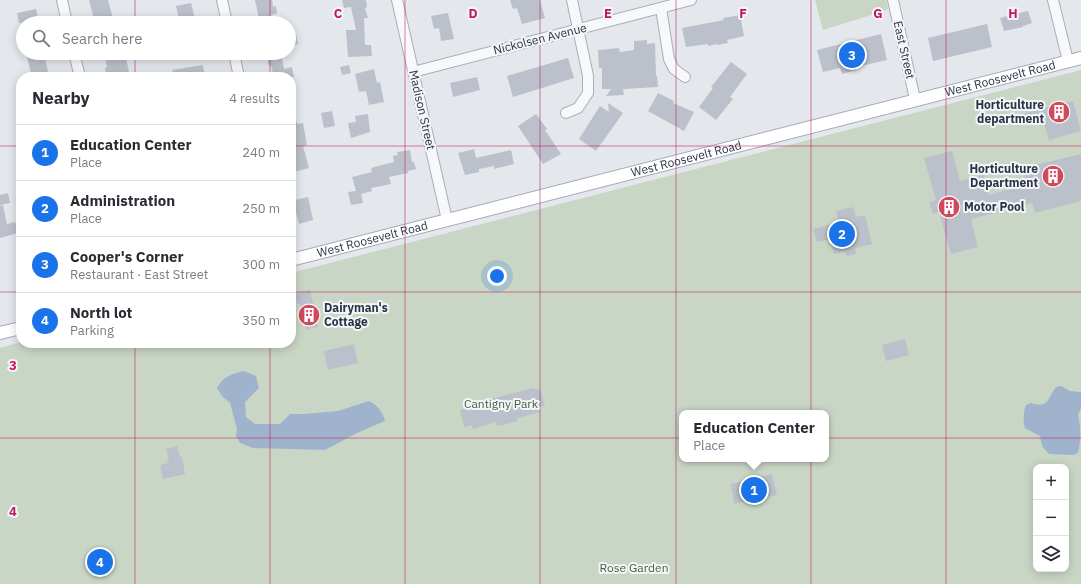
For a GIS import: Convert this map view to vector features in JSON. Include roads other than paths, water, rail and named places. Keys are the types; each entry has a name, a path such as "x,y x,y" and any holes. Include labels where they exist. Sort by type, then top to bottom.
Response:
{"main road":[{"name":"West Roosevelt Road","path":"296,259 915,99 1081,58"},
{"path":"0,333 16,329"}],"street":[{"path":"62,0 65,16"},
{"path":"222,0 225,16"},
{"name":"Madison Street","path":"397,0 447,220"},
{"path":"566,113 578,108 588,93 588,76 572,0"},
{"name":"Nickolsen Avenue","path":"413,72 691,0"},
{"name":"East Street","path":"893,0 915,99"},
{"path":"1053,0 1068,61"},
{"path":"661,8 669,59 674,69 685,77"},
{"path":"76,60 79,72"},
{"path":"235,60 238,72"}],"water":[{"path":"244,371 256,376 259,388 245,402 246,417 255,424 280,424 290,414 338,411 369,401 379,409 385,421 357,433 325,450 253,448 240,443 236,436 237,429 230,403 222,396 217,388 225,378"},
{"path":"1061,386 1070,391 1081,392 1081,408 1078,415 1080,444 1078,453 1074,455 1049,454 1042,446 1040,436 1025,428 1024,425 1026,405 1031,403 1042,405 1047,401 1056,387"}],"place":[{"name":"Cooper's Corner","path":"852,55"},
{"name":"Horticulture department","path":"1059,112"},
{"name":"Horticulture Department","path":"1053,176"},
{"name":"Motor Pool","path":"949,207"},
{"name":"Administration","path":"842,234"},
{"name":"Dairyman's Cottage","path":"309,315"},
{"name":"Education Center","path":"754,490"},
{"name":"North lot","path":"100,562"}],"park label":[{"name":"Cantigny Park","path":"501,404"},
{"name":"Rose Garden","path":"634,568"}]}
